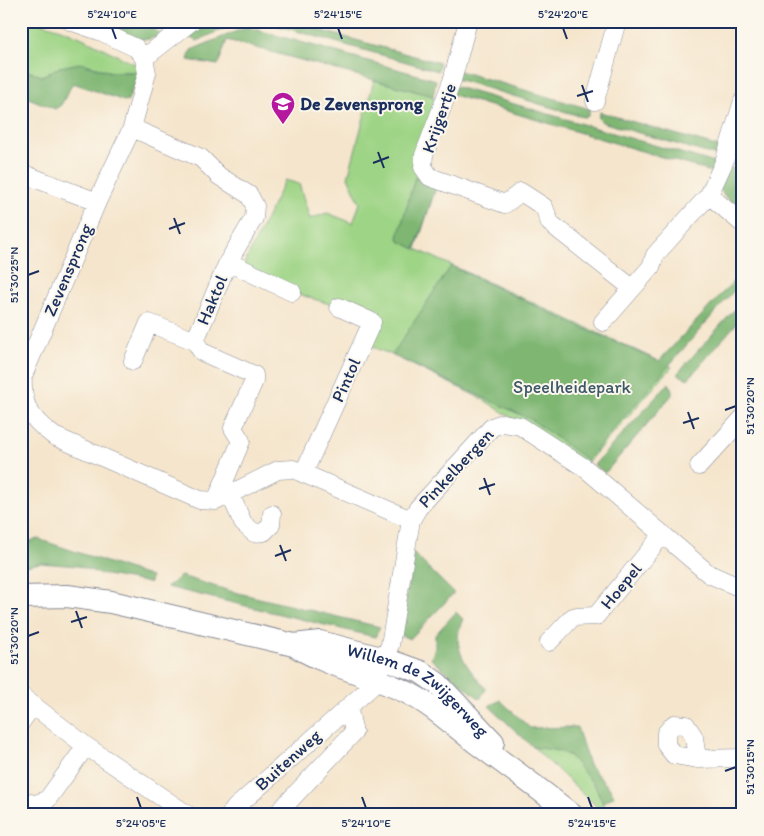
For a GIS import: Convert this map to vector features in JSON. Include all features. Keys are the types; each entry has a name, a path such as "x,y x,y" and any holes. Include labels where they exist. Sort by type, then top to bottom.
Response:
{"main road":[{"name":"Willem de Zwijgerweg","path":"23,598 67,596 111,602 294,646 315,659 381,668 475,742 522,774 572,815"}],"street":[{"path":"70,21 102,27 136,48 144,58 192,21"},
{"name":"Krijgertje","path":"468,21 452,82 424,154 423,167 430,177 505,204 521,192 544,207 550,223 632,288"},
{"path":"595,102 617,21"},
{"name":"Zevensprong","path":"144,58 147,73 132,128 97,202 23,376 22,393 24,408 39,425 54,436 200,500 223,497"},
{"path":"603,322 651,268 655,255 709,195 724,162 743,100"},
{"name":"Haktol","path":"132,128 201,158 219,176 249,195 256,206 254,218 228,262 195,341 202,352 254,375 254,380 233,428 241,440 223,497"},
{"path":"21,174 97,202"},
{"path":"709,195 743,224"},
{"name":"Haktol","path":"228,262 292,292"},
{"name":"Pintol","path":"304,472 372,322 338,307"},
{"path":"133,361 149,323 195,341"},
{"name":"Pinkelbergen","path":"381,668 390,645 411,520 418,508 492,427 503,423 520,426 585,468 709,574 743,589"},
{"path":"699,466 741,424"},
{"path":"272,514 271,524 264,532 254,533 243,523 223,497 278,470 292,469 304,472 411,520"},
{"name":"Hoepel","path":"549,642 572,617 596,616 663,534"},
{"name":"Buitenweg","path":"230,815 235,808 372,686 381,668"},
{"path":"21,722 27,701 86,746 188,815"},
{"name":"Buitenweg","path":"276,815 354,732 348,707"},
{"path":"21,801 36,804 47,800 86,746"},
{"path":"697,759 743,758"}],"green space":[{"path":"21,21 36,22 66,31 139,66 140,72 111,72 85,64 60,67 42,76 21,69"},
{"path":"111,21 143,21 161,34 148,39 136,38 110,28"},
{"path":"198,21 241,21 197,41 182,34"},
{"path":"261,21 286,21 440,63 438,71"},
{"path":"247,27 436,80 433,96 227,40 218,65 188,60 191,50"},
{"path":"80,63 111,72 140,72 127,102 73,83 61,105 55,109 21,95 21,69 42,76 60,67"},
{"path":"456,70 590,109 588,116 583,117 453,78"},
{"name":"Speelheidepark","path":"374,80 433,96 433,99 441,101 414,160 421,182 436,187 416,249 672,367 585,465 484,400 392,355 365,344 374,322 339,307 292,292 243,266 285,180 299,184 310,219 327,213 353,223 360,203 348,177"},
{"path":"453,86 715,163 712,172 450,94"},
{"path":"600,112 719,147 717,156 602,122 598,118"},
{"path":"726,166 743,171 743,212 728,200 719,188"},
{"path":"415,177 436,187 415,249 399,241 398,237"},
{"path":"451,266 576,325 659,361 743,271 743,280 587,460 532,420 392,355"},
{"path":"743,300 743,316 688,379 677,374"},
{"path":"669,383 672,395 605,473 594,465"},
{"path":"38,539 151,577 150,583 101,574 78,566 40,563 21,567 21,543"},
{"path":"413,553 454,593 410,639 400,635"},
{"path":"181,576 230,591 380,627 375,637 167,587"},
{"path":"456,612 463,619 458,639 462,657 486,689 480,699 431,659 435,648 435,635"},
{"path":"500,700 530,728 577,727 589,765 614,796 603,803 595,786 570,756 559,751 533,747 489,706"},
{"path":"533,747 560,751 576,761 590,777 604,806 606,815"}],"place":[{"name":"De Zevensprong","path":"283,125"}]}
